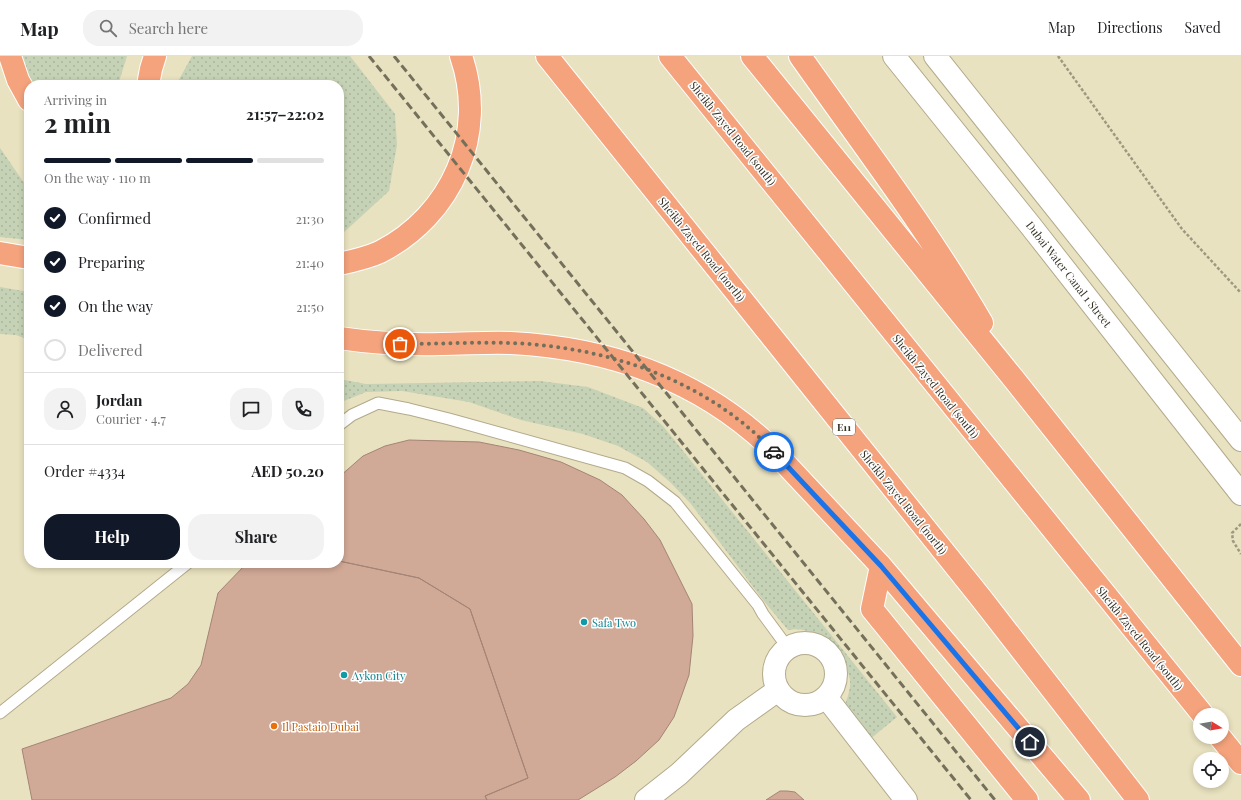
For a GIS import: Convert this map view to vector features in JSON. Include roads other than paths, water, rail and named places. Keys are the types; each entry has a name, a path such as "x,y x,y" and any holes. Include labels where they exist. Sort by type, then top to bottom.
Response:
{"highway":[{"path":"10,56 18,80 24,91"},
{"path":"149,80 155,56"},
{"path":"344,263 379,252 402,238 424,221 441,200 458,169 465,150 470,123 470,95 461,56"},
{"name":"Sheikh Zayed Road (north)","path":"547,56 981,598 1138,800"},
{"name":"Sheikh Zayed Road (south)","path":"670,56 1196,708"},
{"path":"752,56 1241,664"},
{"path":"800,56 926,233 971,305 1012,378"},
{"path":"0,253 24,257"},
{"path":"344,338 400,344 510,343 544,345 579,350 646,368 670,378 704,396 731,413 767,444 881,566 1080,800"},
{"path":"881,566 872,609 1027,800"},
{"path":"1226,744 1241,763"}],"street":[{"name":"Dubai Water Canal 1 Street","path":"894,56 1030,225 1241,494"},
{"path":"935,56 1241,440"},
{"path":"1210,402 1241,425"},
{"path":"798,643 818,645 833,659 836,669 836,679 833,689 819,703 810,706 800,706 791,703 783,697 778,690 774,678 774,667 780,656 788,648 798,643"},
{"path":"646,800 679,774 736,720 778,690"},
{"path":"826,697 906,800"}],"lane":[{"path":"344,422 352,415 378,403 442,417 625,468 648,481 674,502 758,605 788,648"},
{"path":"0,713 182,568"}],"railway":[{"path":"369,56 971,800"},
{"path":"394,56 995,800"}],"place":[{"name":"Safa Two","path":"584,622"},
{"name":"Aykon City","path":"344,675"},
{"name":"Il Pastaio Dubai","path":"274,726"}]}
